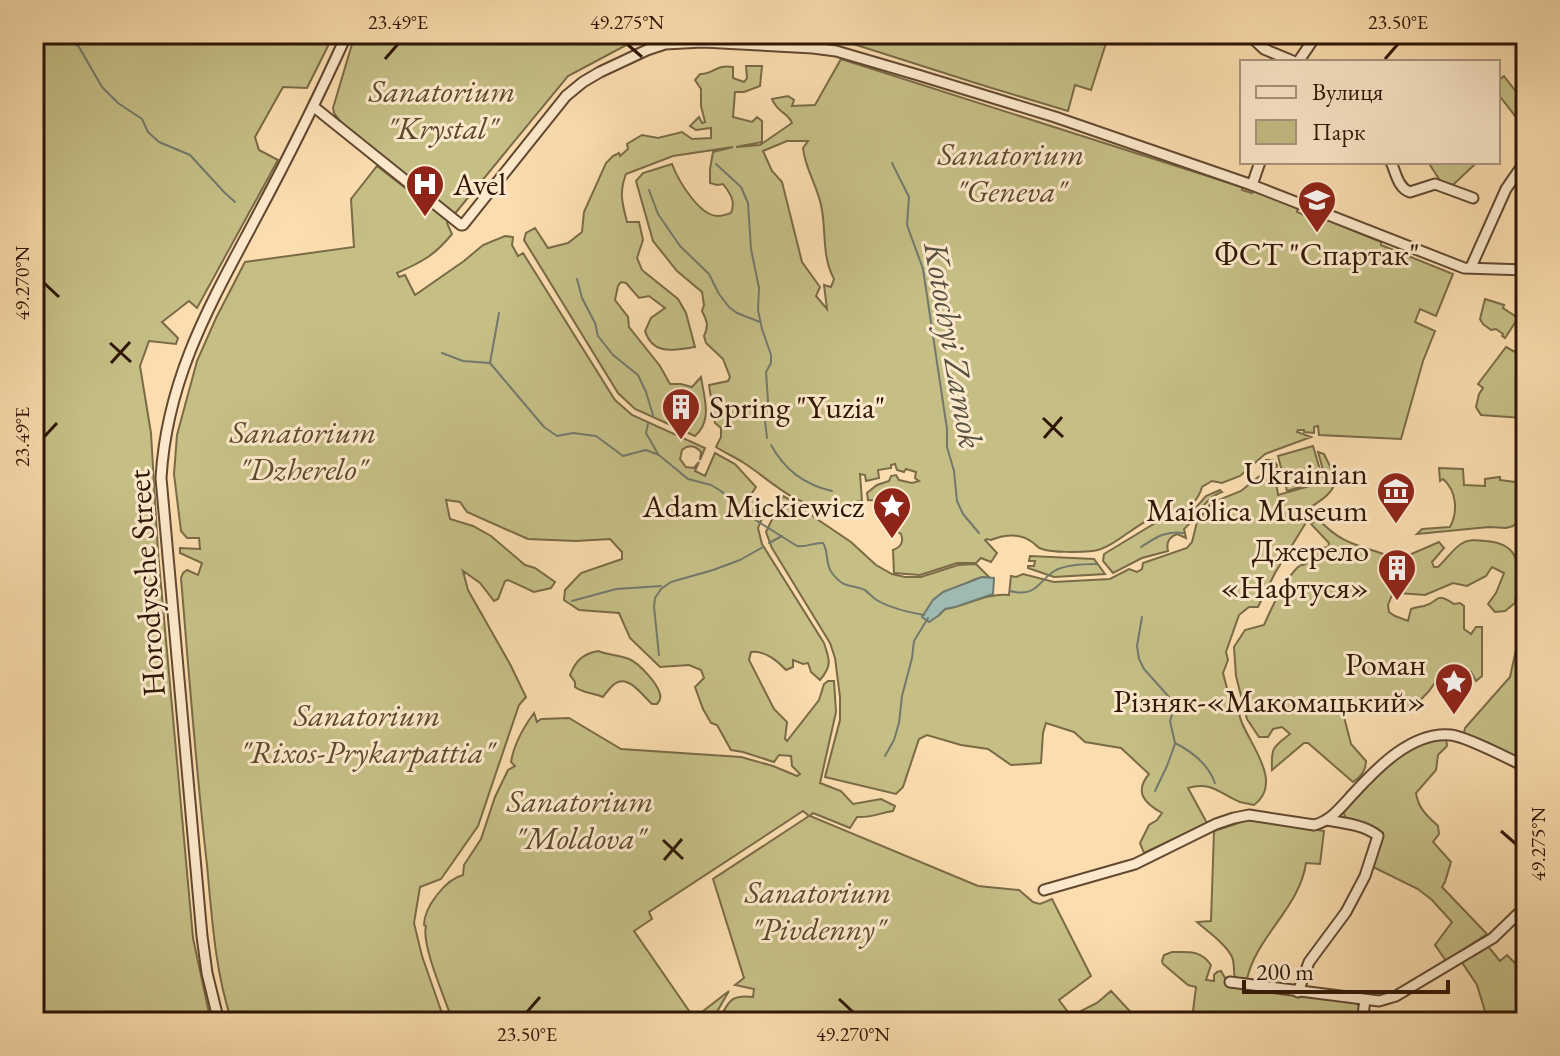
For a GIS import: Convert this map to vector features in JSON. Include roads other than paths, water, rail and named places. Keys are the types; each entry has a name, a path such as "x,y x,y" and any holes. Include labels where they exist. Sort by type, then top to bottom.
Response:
{"street":[{"name":"Horodysche Street","path":"219,1022 202,936 161,478 163,445 182,368 198,331 314,107 347,34"},
{"path":"1248,34 1264,49 1291,60"},
{"path":"1298,60 1317,34"},
{"path":"314,107 456,223 463,225 566,96 600,72 665,44 795,43 847,54 1065,121 1252,185 1464,268 1526,270"},
{"path":"1471,267 1506,189 1526,160"},
{"path":"1252,185 1259,164"},
{"path":"1392,164 1406,191 1435,184 1473,198"},
{"path":"1044,890 1135,864 1234,818 1249,815 1314,825 1327,820 1375,771 1406,746 1436,735 1455,735 1526,767"},
{"path":"1298,992 1309,962 1346,912 1365,876 1378,836 1354,825 1327,820"},
{"path":"1230,982 1379,1001 1396,996 1493,938 1526,906"},
{"path":"1362,1022 1365,1000"}],"water":[{"path":"982,577 994,578 993,594 945,609 929,622 922,617 933,600 943,592"}],"waterway":[{"path":"64,34 79,47 102,87 118,103 142,119 148,132 159,142 190,155 235,202"},
{"name":"Kotochyi Zamok","path":"892,163 909,197 907,225 923,269 957,501 963,514 979,533"},
{"path":"716,164 741,187 748,203 751,249 759,288 758,310 771,355 766,372 767,438"},
{"path":"649,190 658,214 680,246 709,274 729,307 760,322"},
{"path":"577,279 598,336 613,355 638,375 653,415"},
{"path":"499,313 490,363 544,427 557,436 573,433 596,436 623,456 646,450 659,455 688,479 721,491 757,521 797,546 823,543 830,569 840,582 865,590 886,605 924,615"},
{"path":"442,353 463,361 490,363"},
{"path":"648,424 646,433 658,454"},
{"path":"771,445 796,475 832,491"},
{"path":"1141,547 1166,534 1183,533"},
{"path":"769,543 782,536"},
{"path":"659,655 654,607 661,589 671,582 740,560 763,547"},
{"path":"1010,591 1019,593 1032,590 1060,568 1097,564"},
{"path":"572,601 616,589 661,586"},
{"path":"1142,617 1137,646 1139,659 1169,697 1175,743 1199,759 1215,783"},
{"path":"885,756 899,723 914,641 928,618"},
{"path":"1155,791 1175,744"}],"place":[{"name":"Avel","path":"425,218"},
{"name":"ФСТ \"Спартак\"","path":"1317,234"},
{"name":"Spring \"Yuzia\"","path":"681,441"},
{"name":"Ukrainian Maiolica Museum","path":"1396,525"},
{"name":"Adam Mickiewicz","path":"892,540"},
{"name":"Джерело «Нафтуся»","path":"1397,602"},
{"name":"Роман Різняк-«Макомацький»","path":"1454,716"}],"park label":[{"name":"Sanatorium \"Krystal\"","path":"442,110"},
{"name":"Sanatorium \"Geneva\"","path":"1011,172"},
{"name":"Sanatorium \"Dzherelo\"","path":"303,450"},
{"name":"Sanatorium \"Rixos-Prykarpattia\"","path":"367,734"},
{"name":"Sanatorium \"Moldova\"","path":"580,820"},
{"name":"Sanatorium \"Pivdenny\"","path":"818,910"}]}
